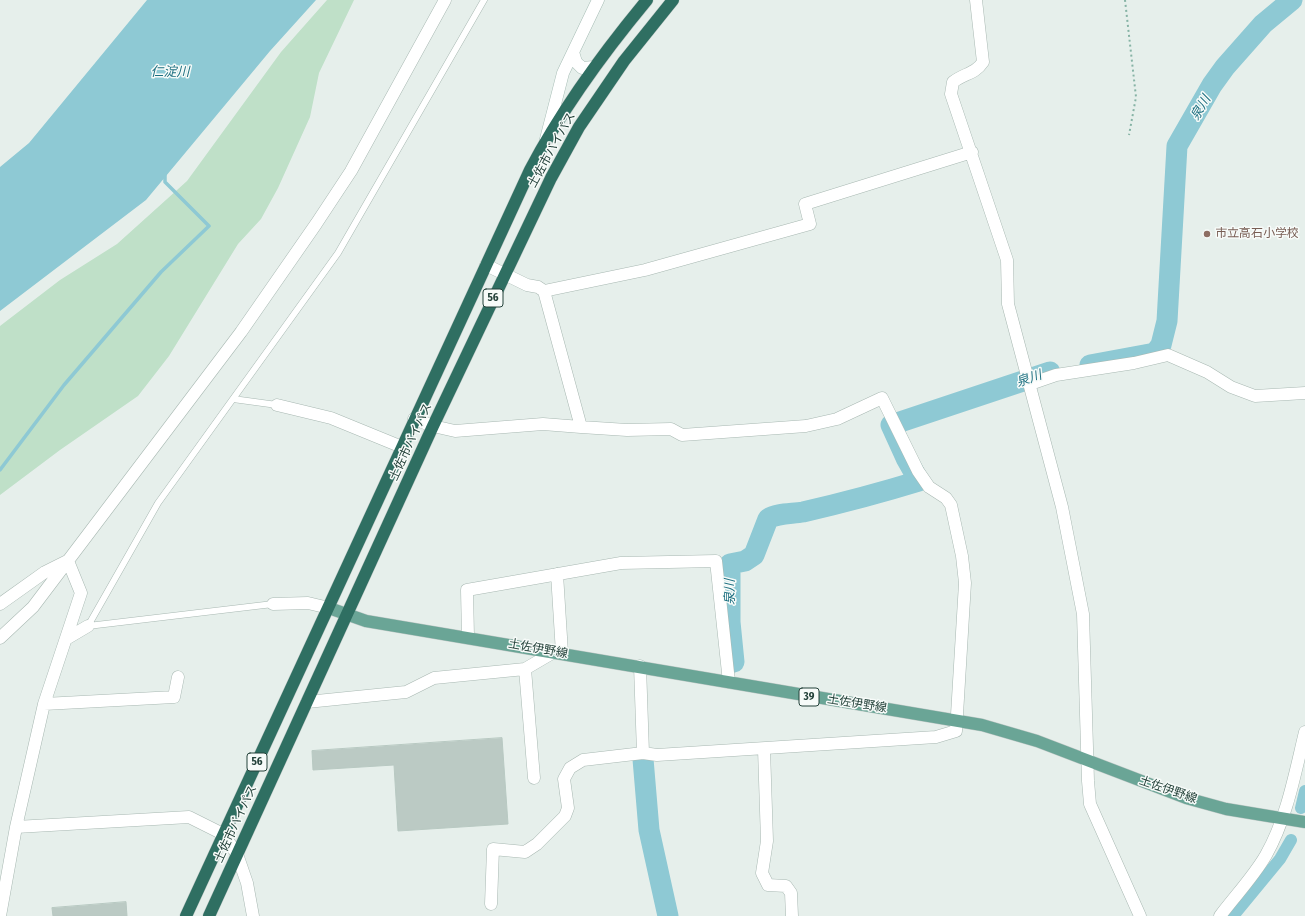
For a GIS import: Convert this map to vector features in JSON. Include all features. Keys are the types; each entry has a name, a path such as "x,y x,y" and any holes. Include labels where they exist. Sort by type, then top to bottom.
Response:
{"highway":[{"name":"土佐市バイパス","path":"186,916 329,608 414,419 545,142 606,49 647,0"},
{"name":"土佐市バイパス","path":"209,916 433,426 551,178 580,127 624,61 673,0"}],"main road":[{"name":"土佐伊野線","path":"329,608 347,616 366,621 958,720 1037,741 1186,798 1226,809 1305,822"}],"street":[{"path":"0,638 33,607 241,332 351,171 445,0"},
{"path":"545,142 563,73 598,0"},
{"path":"976,0 983,62 978,70 961,76 953,82 951,94 972,152 1007,260 1008,304 1062,507 1083,614 1087,760 1090,804 1140,916"},
{"path":"573,52 576,62 582,68 594,67"},
{"path":"486,265 526,286 538,288 544,291 645,270 810,224 805,204 972,152"},
{"path":"544,291 582,427"},
{"path":"1030,384 1056,374 1134,363 1168,355 1207,372 1231,387 1255,396 1305,393"},
{"path":"414,419 433,426 455,431 543,424 627,430 671,429 682,435 806,426 837,419 882,398 918,471 929,487 946,498 950,505 962,556 965,583 958,720 956,731 936,737 658,755 643,753 583,760 570,768 564,779 568,808 565,816 537,844 525,852 493,849 491,904"},
{"path":"277,405 331,418 402,447"},
{"path":"0,604 45,572 68,561"},
{"path":"0,916 16,828 44,704 81,593 68,561"},
{"path":"468,637 467,590 621,562 716,561 728,682"},
{"path":"307,702 406,692 434,678 525,669 558,652 557,574"},
{"path":"272,604 308,603 329,608"},
{"path":"66,639 88,626"},
{"path":"640,666 643,753"},
{"path":"525,669 534,778"},
{"path":"44,704 174,697 178,677"},
{"path":"1220,916 1266,856 1281,818 1305,732"},
{"path":"764,749 768,841 762,872 768,885 786,886 791,893 792,916"},
{"path":"16,828 190,818 223,834 237,854 247,883 252,916"}],"lane":[{"path":"88,626 158,503 338,254 484,0"},
{"path":"233,399 277,405"},
{"path":"88,626 272,604"}],"path":[{"path":"1125,0 1136,97 1129,135"}],"green space":[{"path":"327,0 354,0 319,73 310,117 278,188 261,219 238,244 169,356 138,396 60,450 0,495 0,326 60,280 117,244 187,181 281,52"}],"water":[{"name":"仁淀川","path":"147,0 316,0 270,51 146,200 0,311 0,167 29,143"}],"building":[{"path":"502,738 508,824 398,831 394,765 313,770 312,751"},
{"path":"126,902 127,916 53,916 52,908"}],"waterway":[{"name":"泉川","path":"1090,365 1155,353 1161,345 1167,321 1177,146 1212,85 1225,67 1263,24 1292,0"},
{"path":"0,470 64,385 161,272 209,226 165,182 165,173"},
{"name":"泉川","path":"734,662 730,622 730,564 745,561 754,555 768,519 780,515 803,512 832,505 919,481 906,458 891,425 1050,372"},
{"name":"泉川","path":"643,759 649,830 668,916"},
{"path":"1301,808 1305,791"},
{"path":"1233,916 1280,859 1291,840"}],"place":[{"name":"市立高石小学校","path":"1207,234"}]}
